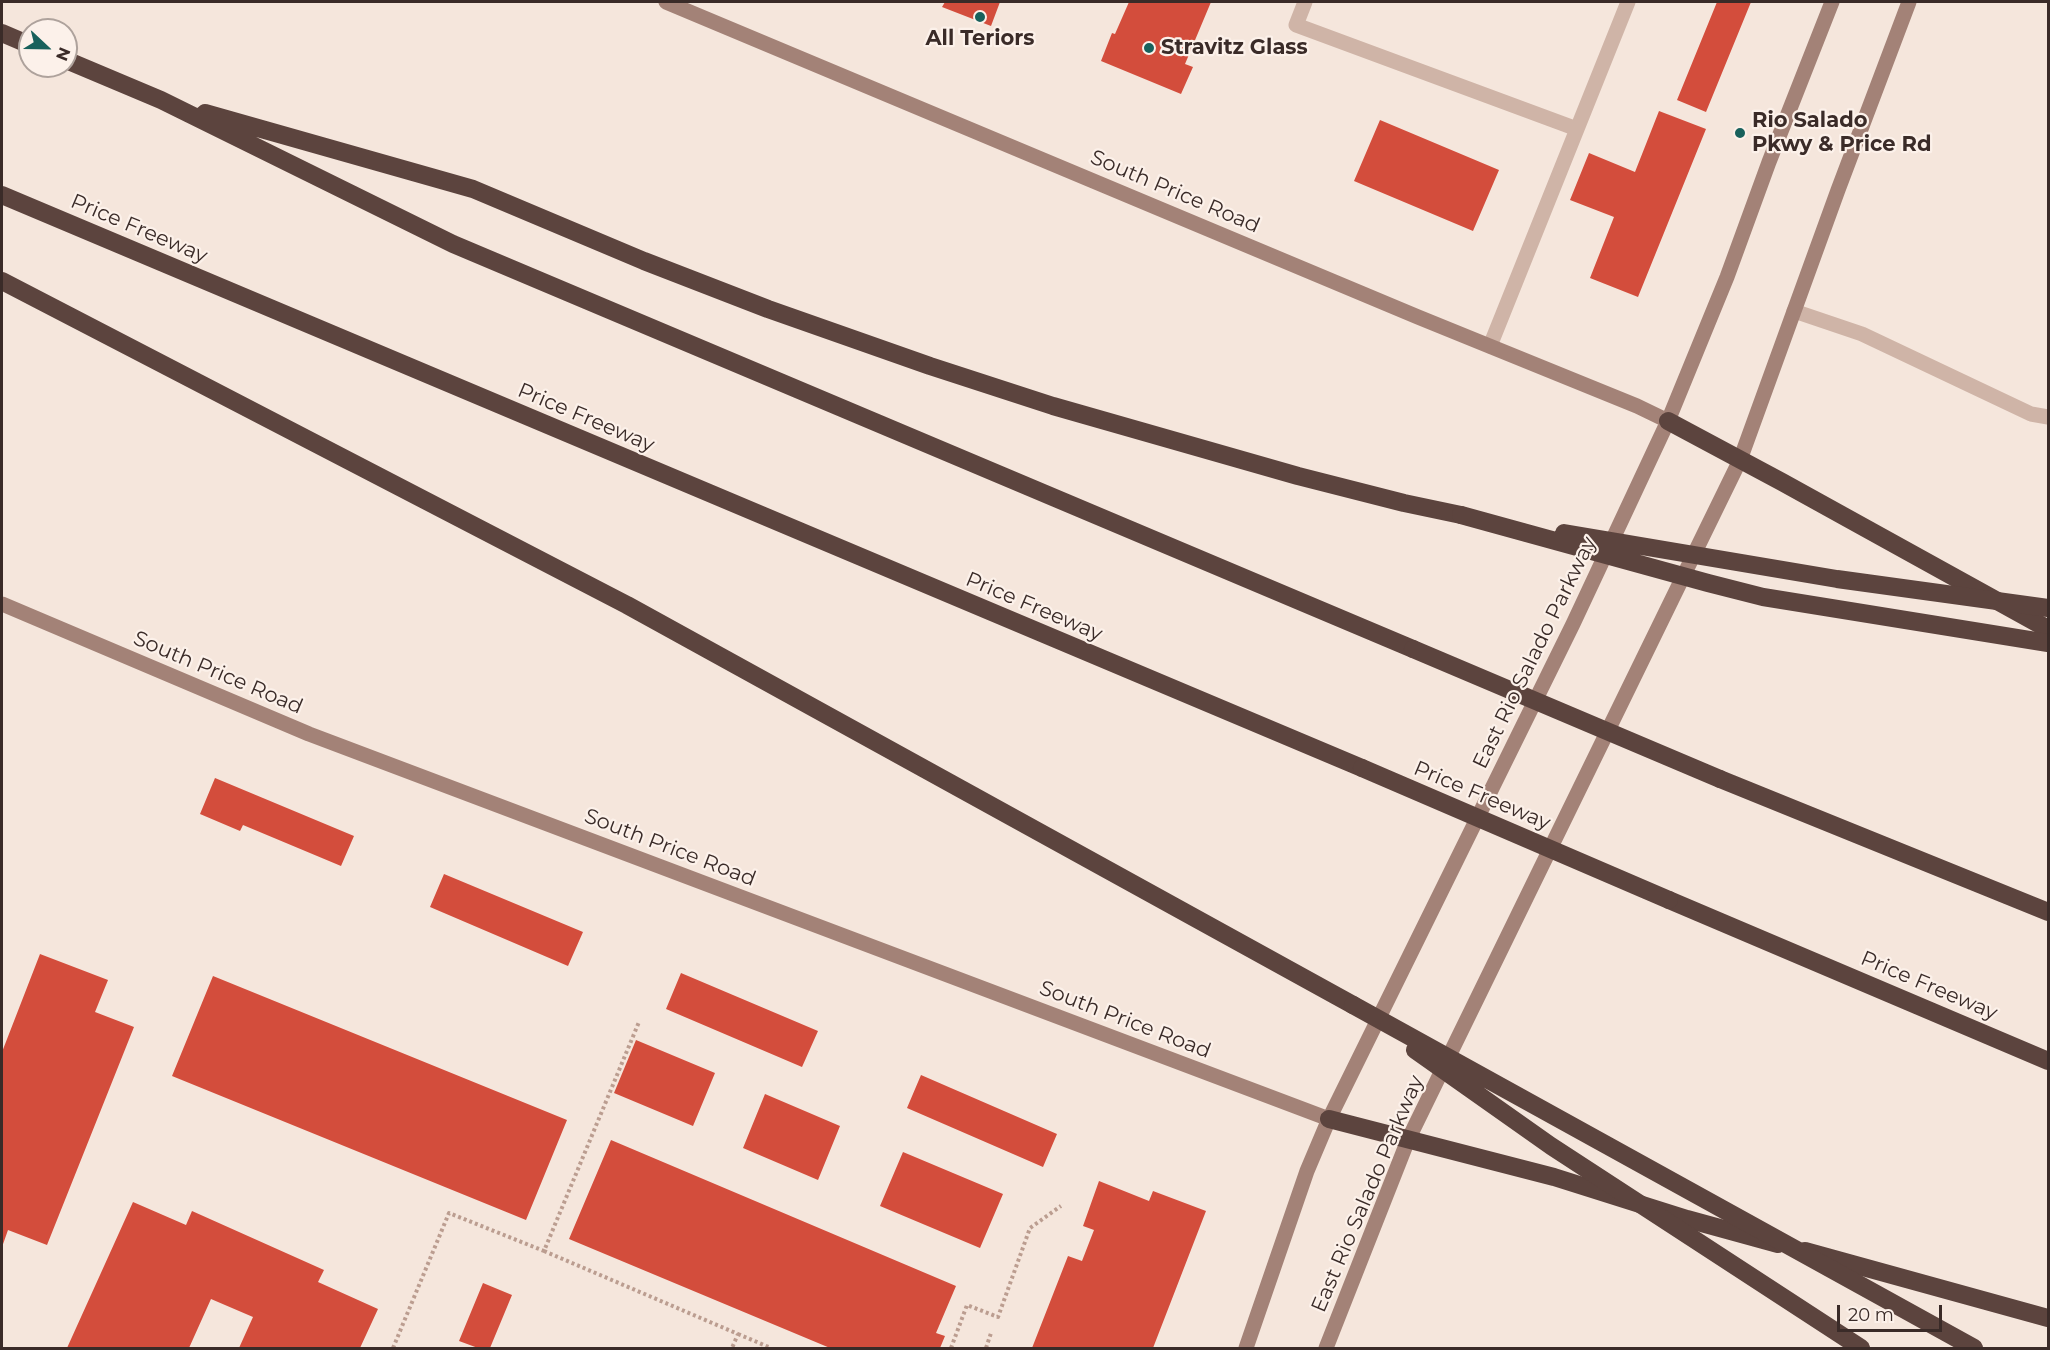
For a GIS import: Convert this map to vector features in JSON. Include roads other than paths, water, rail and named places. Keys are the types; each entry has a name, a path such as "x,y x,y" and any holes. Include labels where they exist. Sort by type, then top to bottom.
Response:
{"highway":[{"path":"2,33 18,40"},
{"path":"78,65 161,100 453,244 1720,779 2049,912"},
{"path":"161,100 473,189 768,309 872,346 1032,399 1237,460 1404,503 1461,515 1837,579 2049,608"},
{"name":"Price Freeway","path":"2,195 1362,768 2049,1061"},
{"path":"2,281 627,605 1974,1348"},
{"path":"1668,421 2049,629"},
{"path":"1461,515 1708,584 1763,597 2049,643"},
{"path":"1353,1005 1551,1146 1861,1348"},
{"path":"1329,1119 1554,1177 1687,1219 2049,1318"}],"main road":[{"name":"South Price Road","path":"666,2 1637,406 1668,421"},
{"name":"East Rio Salado Parkway","path":"1246,1348 1307,1171 1329,1119 1573,624 1668,421 1727,277 1832,2"},
{"name":"East Rio Salado Parkway","path":"1326,1348 1408,1140 1740,460 1910,2"},
{"name":"South Price Road","path":"2,604 309,734 1329,1119"}],"lane":[{"path":"1305,2 1296,25 1576,129"},
{"path":"1490,346 1628,2"},
{"path":"1794,311 1862,334 2031,414 2049,417"}],"place":[{"name":"All Teriors","path":"980,17"},
{"name":"Stravitz Glass","path":"1149,48"},
{"name":"Rio Salado Pkwy & Price Rd","path":"1740,133"}]}
